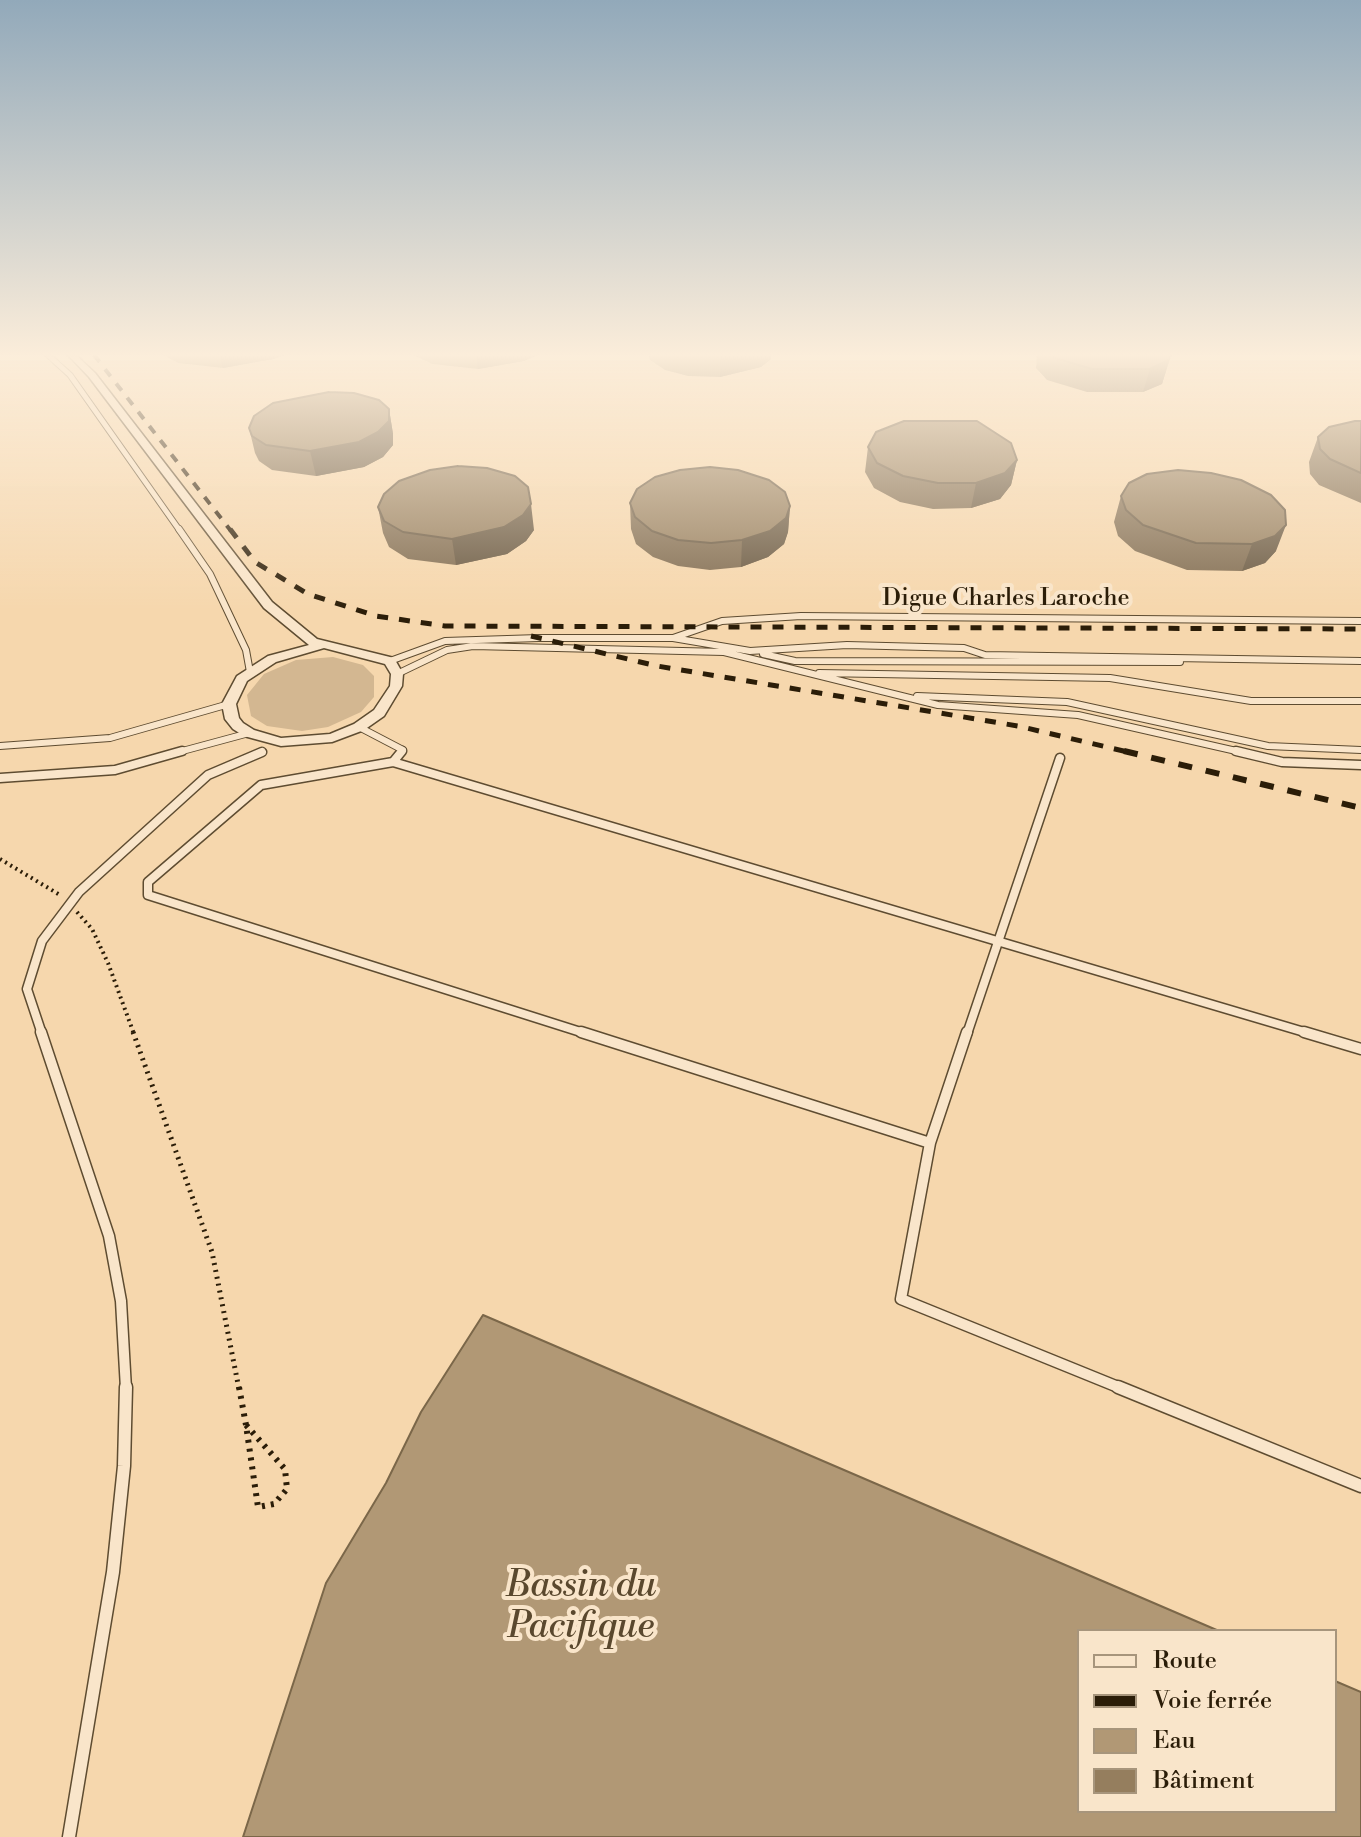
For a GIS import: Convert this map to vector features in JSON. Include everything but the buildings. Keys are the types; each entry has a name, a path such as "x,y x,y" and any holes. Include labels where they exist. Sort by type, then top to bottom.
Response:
{"street":[{"path":"142,441 268,605 303,636 394,668 396,686 386,705 359,727 332,738 305,742 270,740 249,733 232,719 229,704 235,687 250,672 272,659 322,645"}],"lane":[{"path":"116,441 210,574 240,637 250,672"},
{"name":"Digue Charles Laroche","path":"657,648 673,638 722,621 801,616 1361,621"},
{"path":"394,668 422,647 473,638 673,638 795,661 1144,664 1361,661"},
{"path":"750,651 861,646 964,648 985,655 1155,656 1213,661"},
{"path":"394,668 462,647 657,648 724,652 938,705 1078,715 1282,762 1361,765"},
{"path":"802,673 1110,678 1251,701 1361,701"},
{"path":"900,696 1067,702 1268,746 1361,750"},
{"path":"0,746 110,738 229,704"},
{"path":"359,727 403,750 393,762"},
{"path":"0,778 115,770 249,733"},
{"path":"69,1837 113,1572 124,1466 127,1371 121,1301 109,1236 27,989 42,941 69,903 208,775 262,752"},
{"path":"1060,758 930,1143 901,1299 1361,1486"},
{"path":"930,1143 148,895 148,882 261,785 393,762 1361,1049"}],"path":[{"path":"0,859 47,884 69,903 92,929 108,963 212,1252 246,1425 258,1507 274,1504 287,1489 285,1469 261,1446 246,1425"}],"shaded area":[{"path":"333,657 363,665 374,676 374,697 361,712 328,727 302,731 267,726 251,716 247,695 264,674 296,660"}],"water":[{"name":"Bassin du Pacifique","path":"483,1315 1214,1629 1077,1629 1077,1813 1337,1813 1337,1682 1361,1692 1361,1837 243,1837 326,1583 386,1483 421,1412"}],"railway":[{"path":"161,441 231,531"},
{"path":"230,529 255,562 308,594 376,616 445,626 1361,629"},
{"path":"531,636 657,666 1018,726 1132,753"},
{"path":"1124,751 1361,808"}]}
